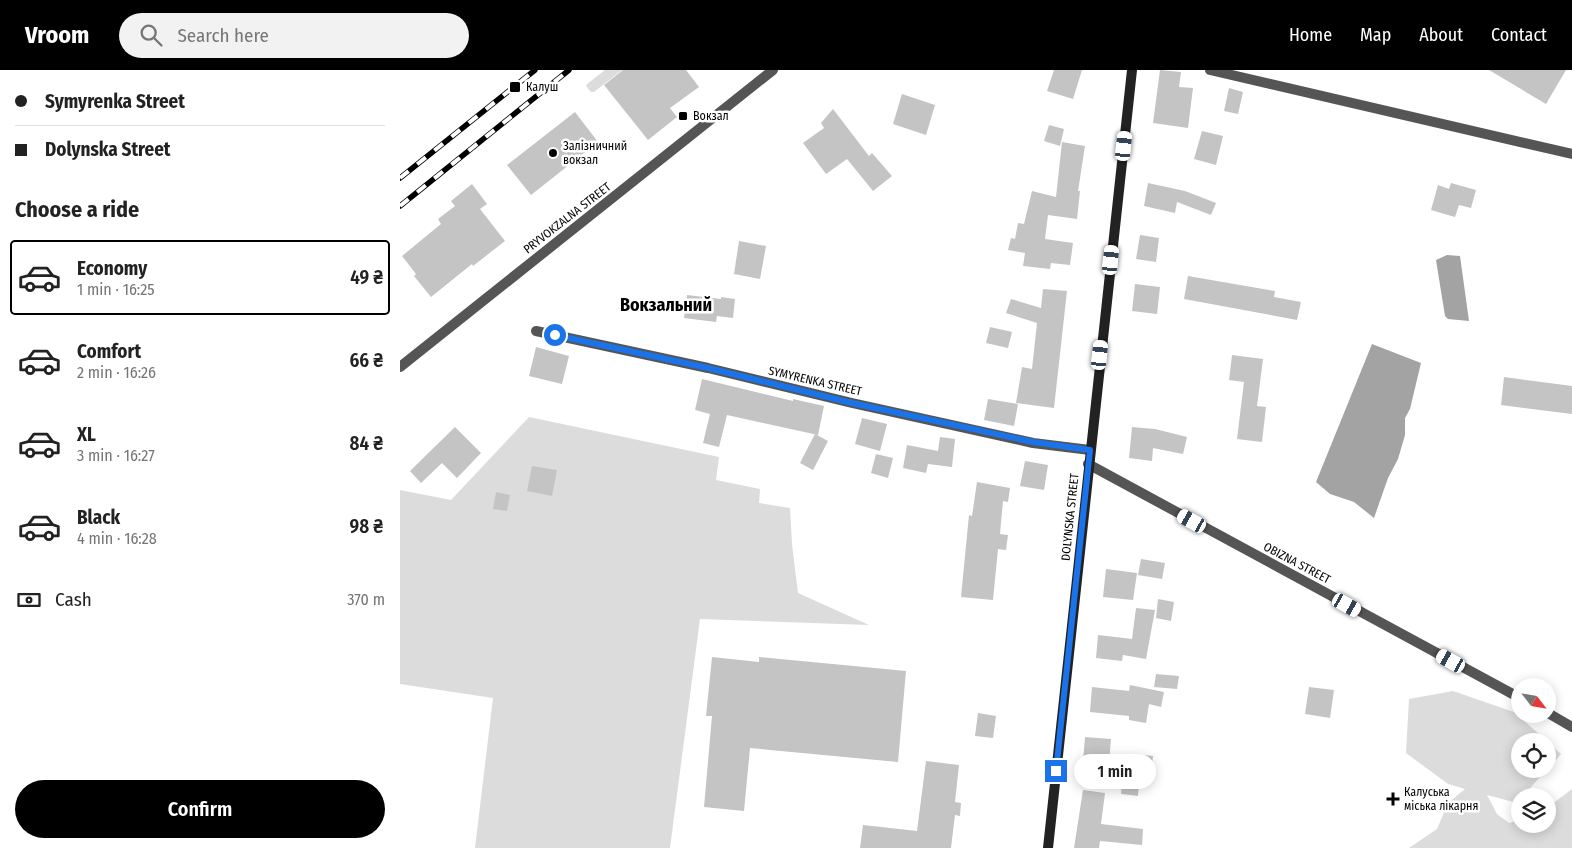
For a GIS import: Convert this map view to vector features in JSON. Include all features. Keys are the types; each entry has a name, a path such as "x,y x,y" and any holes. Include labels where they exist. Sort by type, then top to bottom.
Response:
{"main road":[{"name":"DOLYNSKA STREET","path":"1048,848 1132,70"}],"street":[{"name":"PRYVOKZALNA STREET","path":"400,367 773,70"},
{"path":"1210,70 1572,154"},
{"name":"SYMYRENKA STREET","path":"536,331 1033,442 1090,450"},
{"name":"OBIZNA STREET","path":"1088,464 1511,693"},
{"path":"1556,718 1572,727"}],"shaded area":[{"path":"605,70 622,70 594,92 591,92 586,86 587,84"},
{"path":"1447,255 1460,256 1469,321 1448,319 1445,316 1436,260"},
{"path":"1372,344 1421,363 1410,409 1405,418 1405,435 1398,459 1388,478 1374,518 1354,502 1330,494 1316,482"},
{"path":"529,417 719,457 716,480 760,489 759,503 790,508 798,593 869,625 700,619 670,848 475,848 493,698 400,684 400,490 451,500"},
{"path":"1453,691 1511,711 1511,723 1527,723 1538,733 1511,733 1511,778 1539,778 1530,788 1511,788 1511,801 1487,795 1497,814 1509,823 1511,822 1511,833 1556,833 1556,801 1572,789 1572,848 1409,848 1437,829 1448,803 1465,789 1448,784 1406,753 1409,699"},
{"path":"1556,749 1561,754 1556,760"}],"building":[{"path":"623,70 686,70 699,87 670,108 677,117 648,140 604,85"},
{"path":"1054,70 1082,70 1073,99 1047,91"},
{"path":"1160,70 1181,72 1179,87 1193,88 1188,128 1153,123"},
{"path":"1489,70 1566,70 1546,104"},
{"path":"1229,88 1243,92 1238,114 1224,111"},
{"path":"902,94 935,105 926,135 893,124"},
{"path":"833,109 869,156 872,153 892,176 873,191 847,159 826,174 803,143 824,128 821,123"},
{"name":"Залізничний вокзал","path":"575,112 598,142 531,195 507,165"},
{"path":"1049,125 1064,129 1060,146 1044,141"},
{"path":"1202,131 1223,136 1216,165 1194,159"},
{"path":"1062,142 1085,146 1078,191 1080,191 1077,219 1048,215 1045,239 1073,243 1070,265 1051,263 1050,269 1023,266 1025,253 1008,250 1011,238 1015,239 1018,223 1024,224 1032,191 1056,197"},
{"path":"1148,183 1185,191 1216,203 1211,215 1177,202 1175,213 1144,206"},
{"path":"1451,183 1476,190 1471,208 1459,205 1455,217 1431,210 1438,185 1449,189"},
{"path":"472,184 487,204 480,209 505,241 473,266 472,264 431,297 414,276 416,274 402,256 441,224 438,219 455,206 451,201"},
{"path":"1140,235 1159,238 1156,262 1136,259"},
{"path":"739,241 766,246 760,279 734,274"},
{"path":"1188,276 1275,291 1274,297 1301,302 1297,320 1184,299"},
{"path":"1135,284 1160,287 1157,314 1132,311"},
{"path":"1043,289 1067,291 1054,408 1016,403 1022,367 1032,369 1037,323 1006,313 1011,299 1041,308"},
{"path":"687,295 735,299 733,318 717,316 716,322 684,318"},
{"path":"990,327 1012,332 1008,348 986,343"},
{"path":"536,347 569,356 562,384 529,376"},
{"path":"1232,355 1263,359 1257,406 1266,407 1262,442 1237,439 1244,382 1229,380"},
{"path":"1504,377 1572,386 1572,414 1501,405"},
{"path":"702,379 793,401 793,399 824,406 818,435 727,415 719,447 703,443 710,414 695,410"},
{"path":"988,399 1018,404 1014,426 984,420"},
{"path":"862,418 887,424 880,451 855,444"},
{"path":"455,427 481,453 457,478 442,463 421,483 410,471"},
{"path":"1132,427 1155,429 1187,437 1183,454 1153,448 1152,461 1129,458"},
{"path":"815,434 828,441 813,470 800,463"},
{"path":"940,437 955,439 952,467 928,464 926,473 903,468 907,445 938,451"},
{"path":"876,454 893,458 888,478 871,473"},
{"path":"1025,461 1048,465 1044,490 1020,486"},
{"path":"532,466 557,470 552,496 527,491"},
{"path":"977,482 1010,488 1008,502 1003,501 1000,534 1008,535 1006,550 998,549 993,600 961,597 969,515 972,516"},
{"path":"496,492 510,495 507,511 493,509"},
{"path":"1141,559 1165,563 1162,579 1138,575"},
{"path":"1106,569 1137,573 1133,600 1103,597"},
{"path":"1158,599 1174,602 1171,621 1156,618"},
{"path":"1136,608 1155,610 1146,659 1123,655 1122,661 1096,658 1098,635 1132,639"},
{"path":"712,657 759,662 759,657 906,671 898,762 750,748 744,811 704,807 712,716 706,716"},
{"path":"1156,674 1179,676 1177,689 1154,687"},
{"path":"1130,685 1164,692 1161,707 1149,704 1146,723 1129,720 1129,716 1090,712 1092,687 1129,691"},
{"path":"1309,687 1334,690 1330,718 1305,714"},
{"path":"978,713 996,716 993,738 975,736"},
{"path":"1085,737 1111,739 1109,764 1083,762"},
{"path":"1135,754 1153,756 1150,779 1132,777"},
{"path":"926,761 959,765 955,802 961,803 960,816 955,815 951,848 860,848 863,825 917,831"},
{"path":"1122,781 1139,783 1138,796 1121,794"},
{"path":"1083,790 1105,793 1101,824 1143,829 1142,845 1100,841 1099,848 1074,848"}],"railway":[{"path":"400,178 535,70"},
{"path":"400,206 569,70"}],"place":[{"name":"Калуш","path":"515,87"},
{"name":"Вокзал","path":"683,116"},
{"name":"Залізничний вокзал","path":"553,153"},
{"name":"Калуська міська лікарня","path":"1393,799"}],"district":[{"name":"Вокзальний","path":"666,305"}],"route":[{"path":"555,335 1033,442 1090,450 1056,771"}]}
